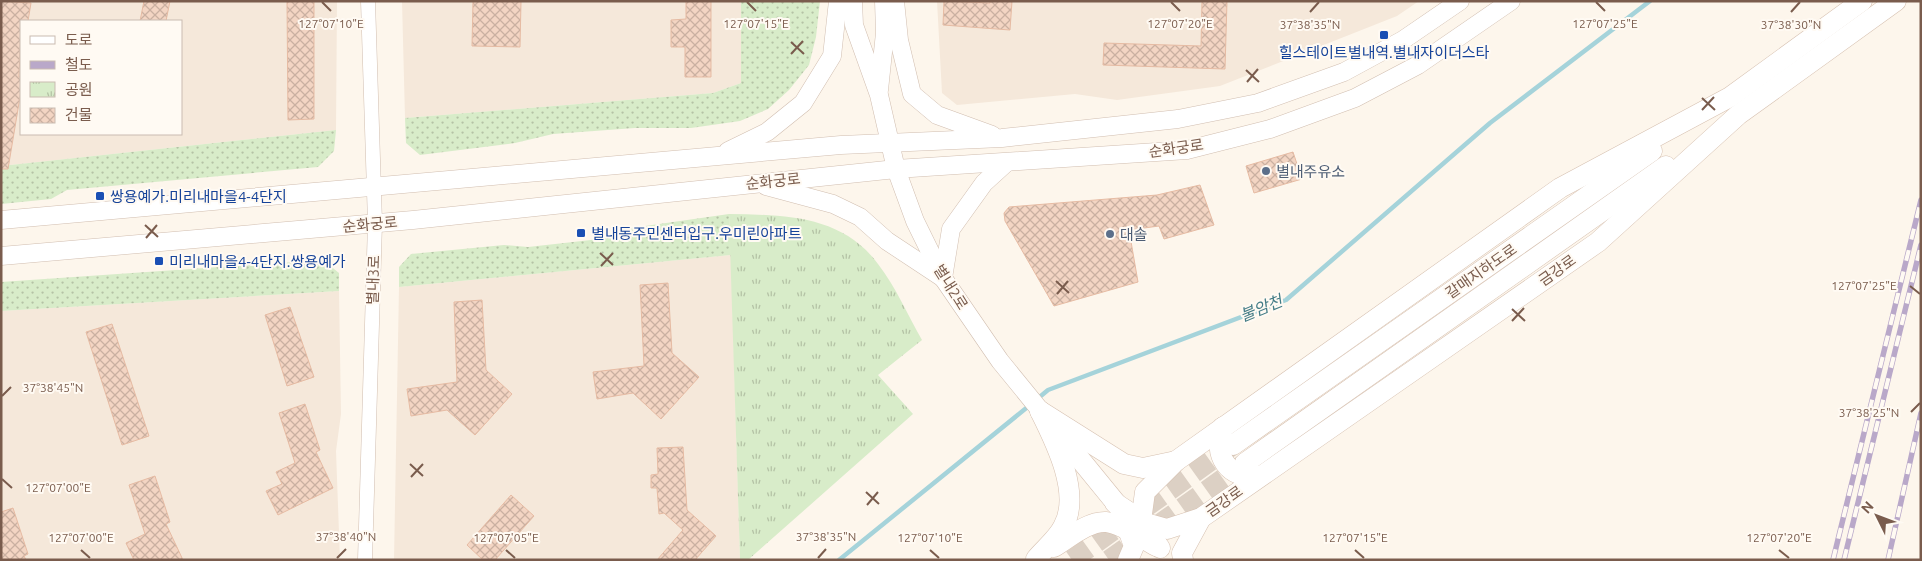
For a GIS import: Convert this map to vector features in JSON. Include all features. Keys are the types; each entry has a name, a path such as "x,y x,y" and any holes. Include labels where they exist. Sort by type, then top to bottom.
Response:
{"main road":[{"name":"금강로","path":"1201,518 1253,469 1598,242 1734,106 1862,1"},
{"name":"금강로","path":"1176,461 1560,188 1734,106 1896,1"},
{"name":"갈매지하도로","path":"1233,445 1734,106"},
{"path":"1040,411 1124,464 1143,468 1176,461"},
{"path":"1040,411 1068,454 1166,554"},
{"path":"1223,427 1218,440 1219,452 1225,463 1237,474 1248,477 1253,469"},
{"path":"1035,560 1064,527 1070,503 1068,454"},
{"path":"1128,560 1134,546 1136,526 1145,492 1176,461"},
{"path":"1115,503 1166,554"},
{"path":"1035,560 1073,534 1085,528 1106,522 1167,529 1201,518"},
{"path":"1182,560 1182,553 1201,518"}],"street":[{"name":"별내3로","path":"365,560 375,223 368,1"},
{"path":"719,156 767,132 803,103 832,56 838,1"},
{"name":"별내2로","path":"852,1 854,25 879,95 896,168 916,221 943,278 1000,362 1040,411"},
{"name":"별내2로","path":"879,95 885,33 884,1"},
{"path":"895,1 898,40 912,94 936,115 1002,138"},
{"name":"순화궁로","path":"1,220 373,185 719,156 890,142 1002,138 1178,119 1258,102 1344,72 1403,40 1460,1"},
{"name":"순화궁로","path":"1,256 375,223 896,168 1006,163 1186,150 1270,129 1355,98 1410,69 1511,1"},
{"path":"753,183 833,204 860,217 887,241 943,278 951,229 984,183 1006,163"}],"shaded area":[{"path":"1,1 337,1 336,130 1,166"},
{"path":"402,1 741,1 741,83 713,93 405,118"},
{"path":"937,1 1419,1 1397,16 1220,86 1117,100 1075,94 957,105 942,93"},
{"path":"731,255 740,560 394,560 399,287"},
{"path":"339,291 341,414 336,451 340,560 1,560 1,311"}],"green space":[{"path":"741,1 820,1 816,37 809,65 789,90 768,109 740,121 691,128 635,128 553,134 515,143 420,155 406,143 405,118 713,93 741,83"},
{"path":"336,130 334,151 318,167 67,190 51,199 1,204 1,166"},
{"path":"729,214 731,255 399,287 399,267 411,254 504,245 528,247 591,240 631,228"},
{"path":"729,214 791,217 830,227 847,236 864,248 878,264 896,292 922,340 878,375 913,414 748,560 740,560"},
{"path":"323,260 339,273 339,291 1,311 1,282"}],"building":[{"path":"1,1 31,3 28,20 20,20 20,97 8,169 1,169"},
{"path":"144,1 170,1 166,20 140,20"},
{"path":"287,1 314,1 314,119 288,120"},
{"path":"473,1 521,1 520,47 472,46"},
{"path":"686,1 711,1 711,77 685,77 685,47 671,47 671,20 686,19"},
{"path":"944,1 990,3 990,1 1012,1 1010,30 943,25"},
{"path":"1202,1 1227,1 1225,69 1103,65 1104,43 1201,46"},
{"name":"별내주유소","path":"1293,152 1302,179 1254,193 1246,166"},
{"path":"1200,185 1214,225 1164,239 1159,226 1129,230 1138,282 1054,306 1005,221 1004,213 1009,207 1157,195"},
{"path":"668,283 672,353 699,377 661,419 633,393 597,399 593,372 644,366 640,285"},
{"path":"482,300 486,370 512,394 475,435 447,410 411,416 407,389 457,382 454,302"},
{"path":"290,307 314,377 287,386 265,315"},
{"path":"112,324 149,436 122,445 86,332"},
{"path":"305,404 320,450 316,452 333,488 278,515 266,491 282,484 276,472 295,463 279,413"},
{"path":"683,447 687,510 716,536 695,560 657,560 683,530 664,513 659,514 657,488 651,488 651,475 658,474 657,448"},
{"path":"155,476 170,522 166,524 183,560 134,560 126,543 145,534 129,485"},
{"path":"511,495 534,516 495,560 483,560 467,545"},
{"path":"13,508 28,554 24,556 26,560 1,560 1,512"}],"waterway":[{"name":"불암천","path":"1036,400 1048,390 1286,300 1490,123 1650,1"},
{"name":"불암천","path":"839,560 1030,405"}],"tunnel":[{"path":"1072,560 1233,445"},
{"path":"1109,560 1245,463"}],"railway":[{"path":"1833,560 1921,200"},
{"path":"1844,560 1921,245"},
{"path":"1888,560 1921,413"}],"place":[{"name":"힐스테이트별내역.별내자이더스타","path":"1384,35"},
{"name":"별내주유소","path":"1266,171"},
{"name":"쌍용예가.미리내마을4-4단지","path":"100,196"},
{"name":"별내동주민센터입구.우미린아파트","path":"581,233"},
{"name":"대솔","path":"1110,234"},
{"name":"미리내마을4-4단지.쌍용예가","path":"159,261"}]}
